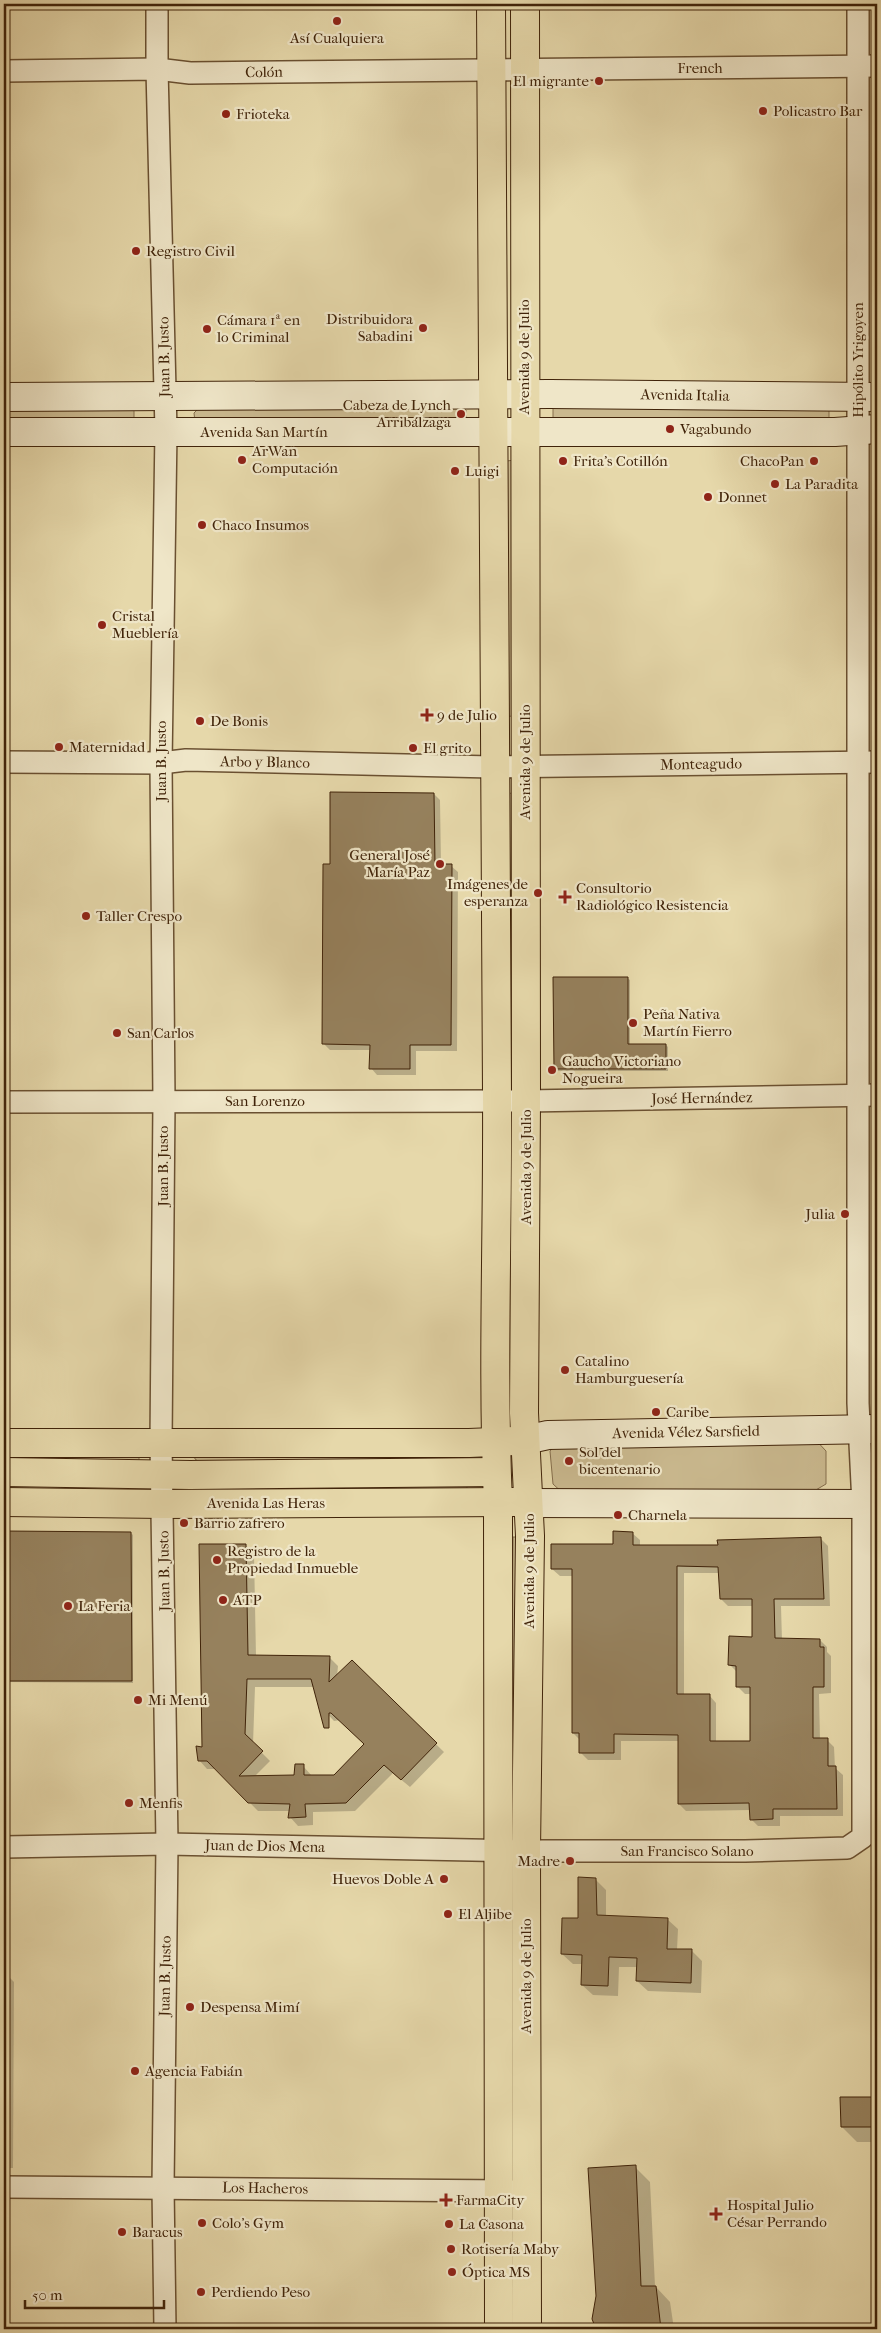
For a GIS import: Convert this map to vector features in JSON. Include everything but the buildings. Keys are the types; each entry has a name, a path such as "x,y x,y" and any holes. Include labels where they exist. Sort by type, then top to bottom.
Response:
{"main road":[{"name":"Avenida 9 de Julio","path":"491,4 492,767 497,1101 496,1472 498,1502 499,2329"},
{"name":"Avenida 9 de Julio","path":"524,4 525,1440 529,1503 526,1851 527,2329"},
{"name":"Avenida Italia","path":"493,394 867,397"},
{"path":"4,397 493,394"},
{"path":"524,432 835,432 868,429"},
{"name":"Avenida San Martín","path":"4,432 524,432"},
{"name":"Avenida Vélez Sarsfield","path":"496,1442 525,1440 548,1435 869,1429"},
{"path":"4,1443 496,1442"},
{"name":"Avenida Las Heras","path":"4,1472 163,1474 496,1472"},
{"name":"Avenida Las Heras","path":"4,1502 163,1504 529,1503"},
{"path":"529,1503 870,1504"}],"street":[{"name":"Juan B. Justo","path":"157,4 166,432 161,763 164,1101 161,1443 163,1474 167,1844 162,2187 165,2329"},
{"name":"Hipólito Yrigoyen","path":"848,1848 863,1837 870,1504 868,67 858,4"},
{"name":"French","path":"524,70 552,68 868,67"},
{"name":"Colón","path":"4,72 157,68 190,73 524,70"},
{"name":"Arbo y Blanco","path":"4,762 161,763 186,760 526,767"},
{"name":"Monteagudo","path":"526,767 868,762"},
{"name":"José Hernández","path":"526,1101 869,1095"},
{"name":"San Lorenzo","path":"4,1102 526,1101"},
{"name":"Juan de Dios Mena","path":"4,1847 167,1844 526,1851"},
{"name":"San Francisco Solano","path":"526,1851 745,1851 848,1848"},
{"name":"Los Hacheros","path":"4,2187 526,2191"}],"shaded area":[{"path":"460,405 466,410 466,419 195,422 194,413 200,407"},
{"path":"129,406 134,411 134,420 4,426 4,407"},
{"path":"553,406 829,408 829,418 557,423 553,417"},
{"path":"514,460 512,716 504,717 507,461"},
{"path":"508,793 518,794 515,1059 505,1061"},
{"path":"812,1436 826,1451 826,1484 809,1494 566,1496 553,1484 550,1451 562,1439"},
{"path":"4,1451 139,1452 139,1467 4,1465"},
{"path":"459,1451 456,1461 198,1461 195,1459 194,1453"},
{"path":"467,1485 467,1492 194,1493 194,1486"},
{"path":"513,1537 520,1537 517,1807 510,1807"}],"place":[{"name":"Así Cualquiera","path":"337,21"},
{"name":"El migrante","path":"599,81"},
{"name":"Policastro Bar","path":"763,111"},
{"name":"Frioteka","path":"226,114"},
{"name":"Registro Civil","path":"136,251"},
{"name":"Distribuidora Sabadini","path":"423,328"},
{"name":"Cámara 1ª en lo Criminal","path":"207,329"},
{"name":"Cabeza de Lynch Arribálzaga","path":"461,414"},
{"name":"Vagabundo","path":"670,429"},
{"name":"ArWan Computación","path":"242,460"},
{"name":"Frita's Cotillón","path":"563,461"},
{"name":"ChacoPan","path":"814,461"},
{"name":"Luigi","path":"455,471"},
{"name":"La Paradita","path":"775,484"},
{"name":"Donnet","path":"708,497"},
{"name":"Chaco Insumos","path":"202,525"},
{"name":"Cristal Mueblería","path":"102,625"},
{"name":"9 de Julio","path":"427,715"},
{"name":"De Bonis","path":"200,721"},
{"name":"Maternidad","path":"59,747"},
{"name":"El grito","path":"413,748"},
{"name":"General José María Paz","path":"440,864"},
{"name":"Imágenes de esperanza","path":"538,893"},
{"name":"Consultorio Radiológico Resistencia","path":"565,897"},
{"name":"Taller Crespo","path":"86,916"},
{"name":"Peña Nativa Martín Fierro","path":"633,1023"},
{"name":"San Carlos","path":"117,1033"},
{"name":"Gaucho Victoriano Nogueira","path":"552,1070"},
{"name":"Julia","path":"845,1214"},
{"name":"Catalino Hamburguesería","path":"565,1370"},
{"name":"Caribe","path":"656,1412"},
{"name":"Sol del bicentenario","path":"569,1461"},
{"name":"Charnela","path":"618,1515"},
{"name":"Barrio zafrero","path":"184,1523"},
{"name":"Registro de la Propiedad Inmueble","path":"217,1560"},
{"name":"ATP","path":"223,1600"},
{"name":"La Feria","path":"68,1606"},
{"name":"Mi Menú","path":"138,1700"},
{"name":"Menfis","path":"129,1803"},
{"name":"Madre","path":"570,1861"},
{"name":"Huevos Doble A","path":"444,1879"},
{"name":"El Aljibe","path":"448,1914"},
{"name":"Despensa Mimí","path":"190,2007"},
{"name":"Agencia Fabián","path":"135,2071"},
{"name":"FarmaCity","path":"446,2200"},
{"name":"Hospital Julio César Perrando","path":"716,2214"},
{"name":"Colo's Gym","path":"202,2223"},
{"name":"La Casona","path":"449,2224"},
{"name":"Baracus","path":"122,2232"},
{"name":"Rotisería Maby","path":"451,2249"},
{"name":"Óptica MS","path":"452,2272"},
{"name":"Perdiendo Peso","path":"201,2292"}]}
